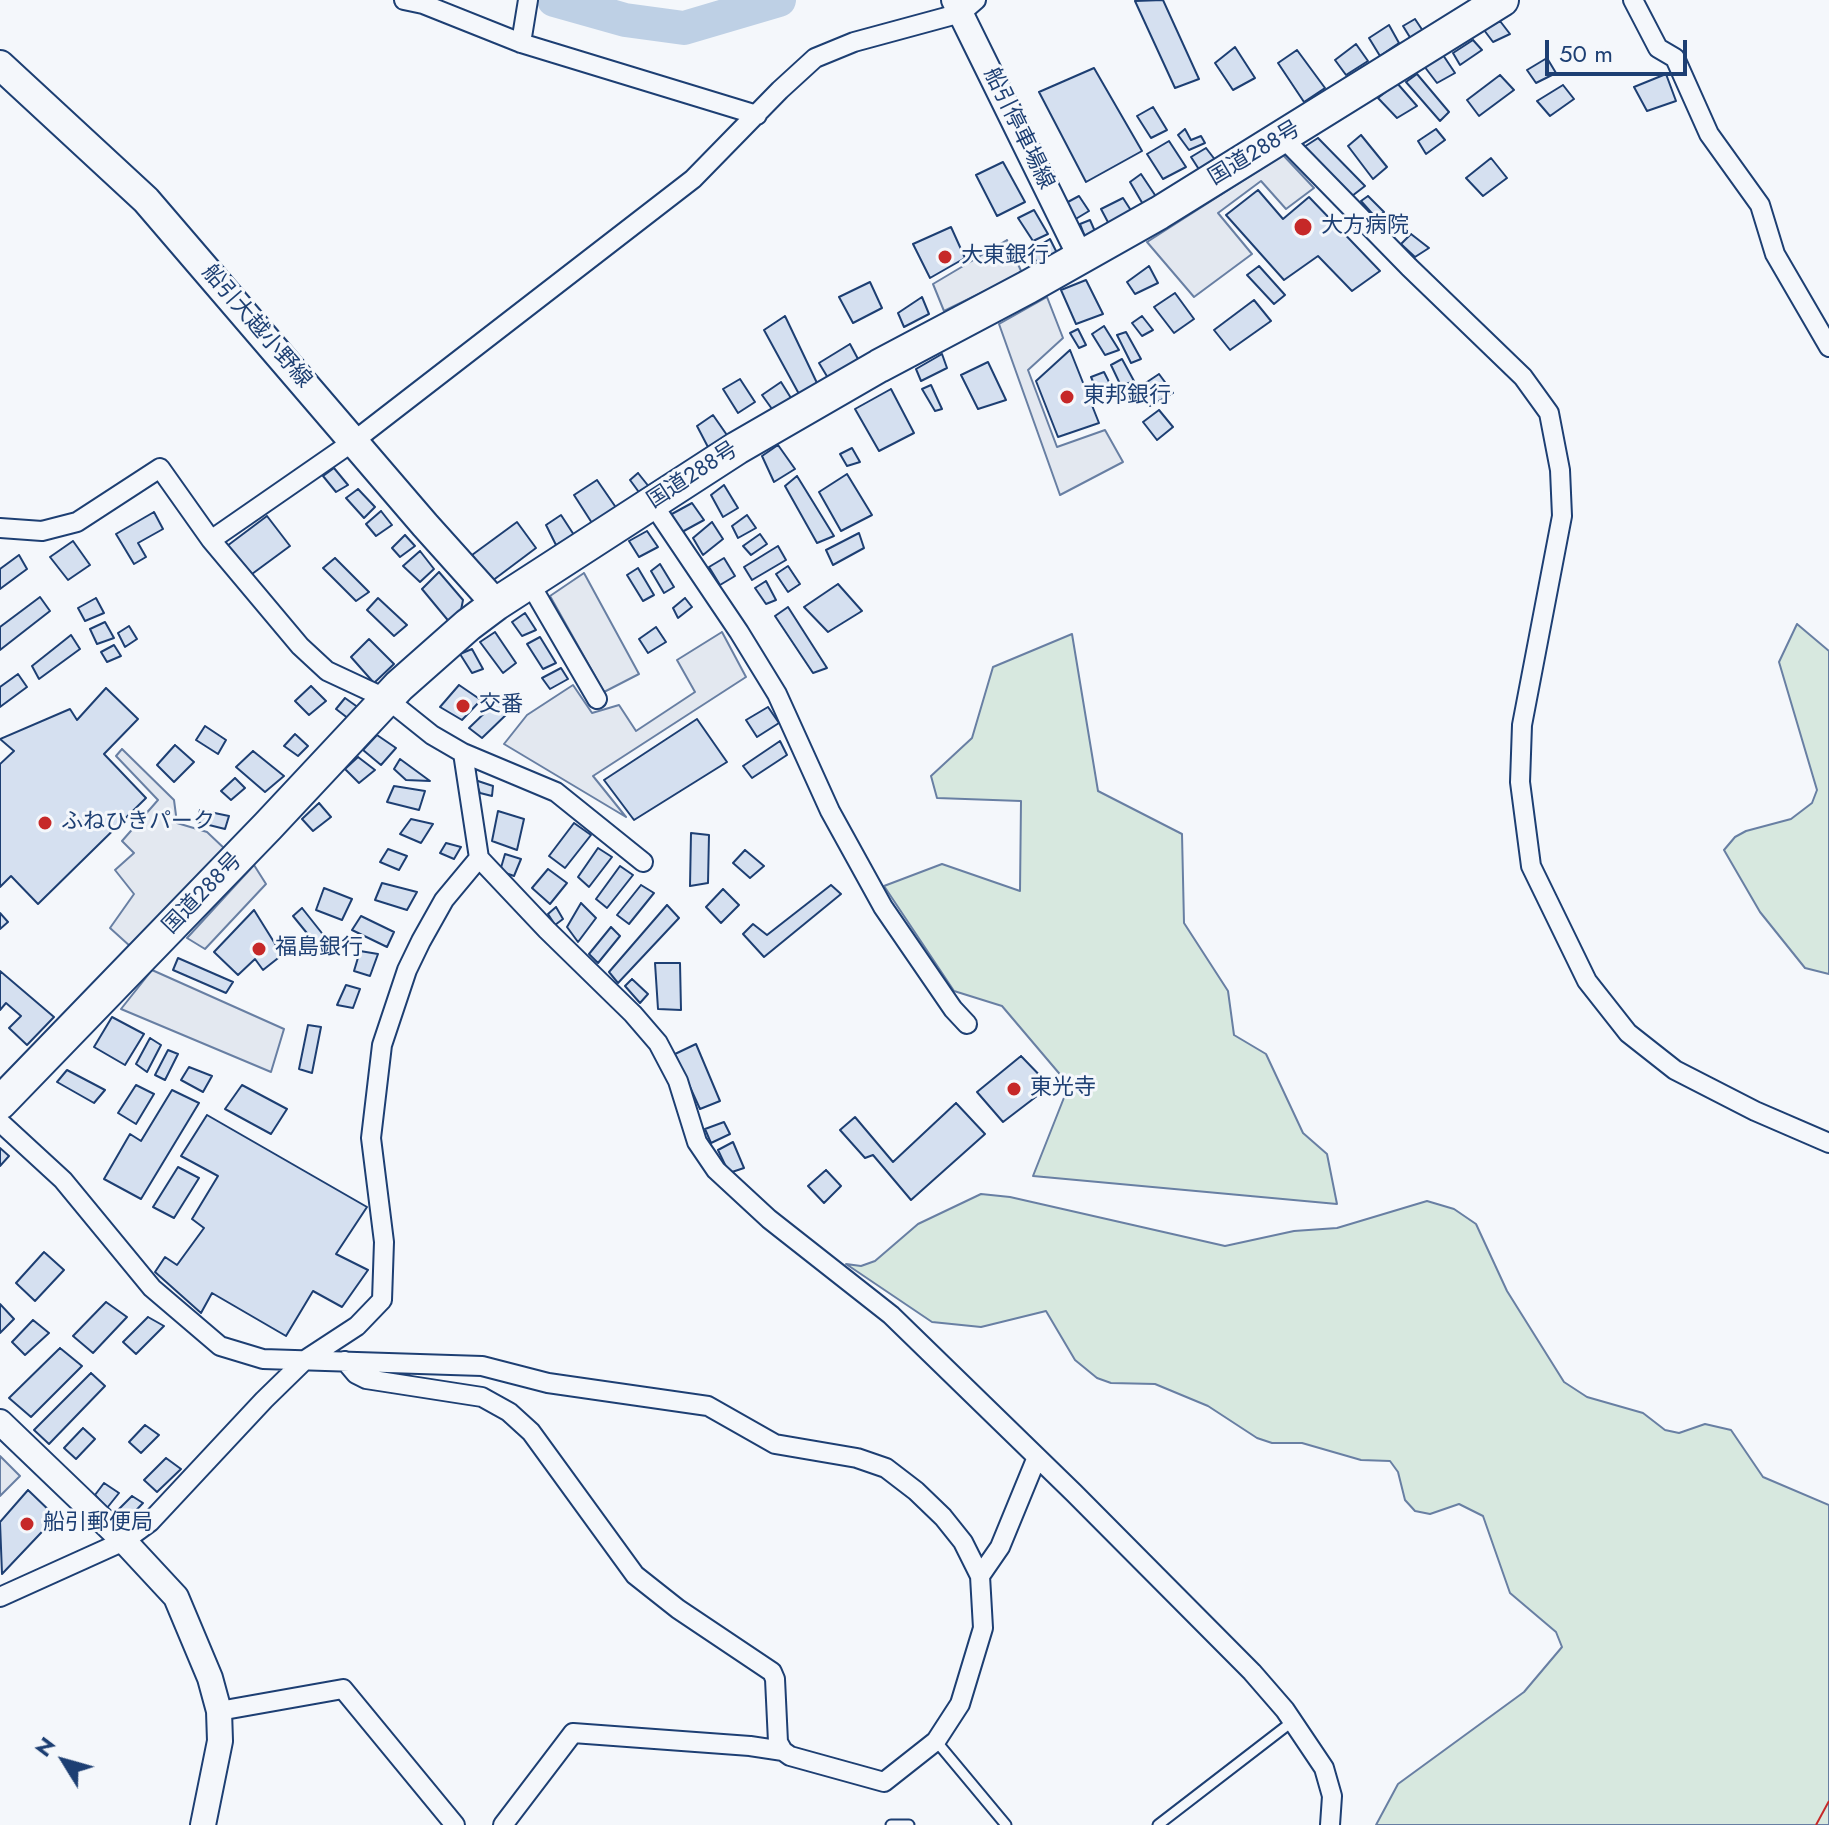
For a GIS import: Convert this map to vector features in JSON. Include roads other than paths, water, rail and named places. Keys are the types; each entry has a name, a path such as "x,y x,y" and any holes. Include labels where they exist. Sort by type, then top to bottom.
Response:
{"highway":[{"name":"国道288号","path":"0,1103 387,699 430,657 496,604 809,405 1159,213 1502,0"}],"main road":[{"name":"船引大越小野線","path":"0,65 146,200 496,604"}],"street":[{"path":"404,0 423,4 521,43 757,115"},
{"path":"1633,0 1658,48 1675,58 1709,134 1760,205 1775,254 1829,347"},
{"path":"211,540 354,441 693,179 815,58 964,4"},
{"name":"船引停車場線","path":"964,4 1081,258"},
{"path":"521,43 527,9"},
{"path":"1282,137 1409,267 1523,377 1549,413 1560,470 1562,516 1522,725 1520,782 1531,866 1587,981 1628,1033 1675,1070 1755,1111 1829,1143"},
{"path":"0,528 42,531 77,522 160,468 211,540 300,646 327,671 387,699 432,735 463,753 556,792 643,862"},
{"path":"652,503 777,694 830,811 883,907 953,1009 967,1024"},
{"path":"529,582 597,699"},
{"path":"463,753 479,858 658,1043 678,1081 697,1142 716,1170 769,1219 891,1315 1252,1672 1293,1721 1324,1768 1332,1796 1330,1825"},
{"path":"0,1597 124,1541 150,1522 305,1360 357,1326 382,1300 384,1242 371,1138 382,1045 407,970 421,941 444,900 479,858"},
{"path":"0,1122 63,1180 152,1288 220,1346 263,1359 345,1361 482,1366 548,1383 708,1406 775,1444 857,1458 886,1468 943,1517 963,1542 980,1576 983,1628 960,1704 936,1741 884,1782 790,1756 778,1742 772,1672 678,1609 635,1575 531,1432 509,1412 482,1397 366,1379 356,1374 345,1361"},
{"path":"0,1422 124,1541 176,1597 210,1678 219,1711 220,1741 203,1825"},
{"path":"980,1576 1000,1547 1037,1457"},
{"path":"219,1711 343,1689 455,1825"},
{"path":"503,1825 573,1733 783,1751"}],"lane":[{"path":"1158,1825 1293,1721"},
{"path":"936,1741 1006,1825"},
{"path":"891,1825 909,1825"}],"waterway":[{"path":"554,0 625,20 684,28 779,0"}],"place":[{"name":"大方病院","path":"1303,227"},
{"name":"大東銀行","path":"945,257"},
{"name":"東邦銀行","path":"1067,397"},
{"name":"交番","path":"463,706"},
{"name":"ふねひきパーク","path":"45,823"},
{"name":"福島銀行","path":"259,949"},
{"name":"東光寺","path":"1014,1089"},
{"name":"船引郵便局","path":"27,1524"}]}
